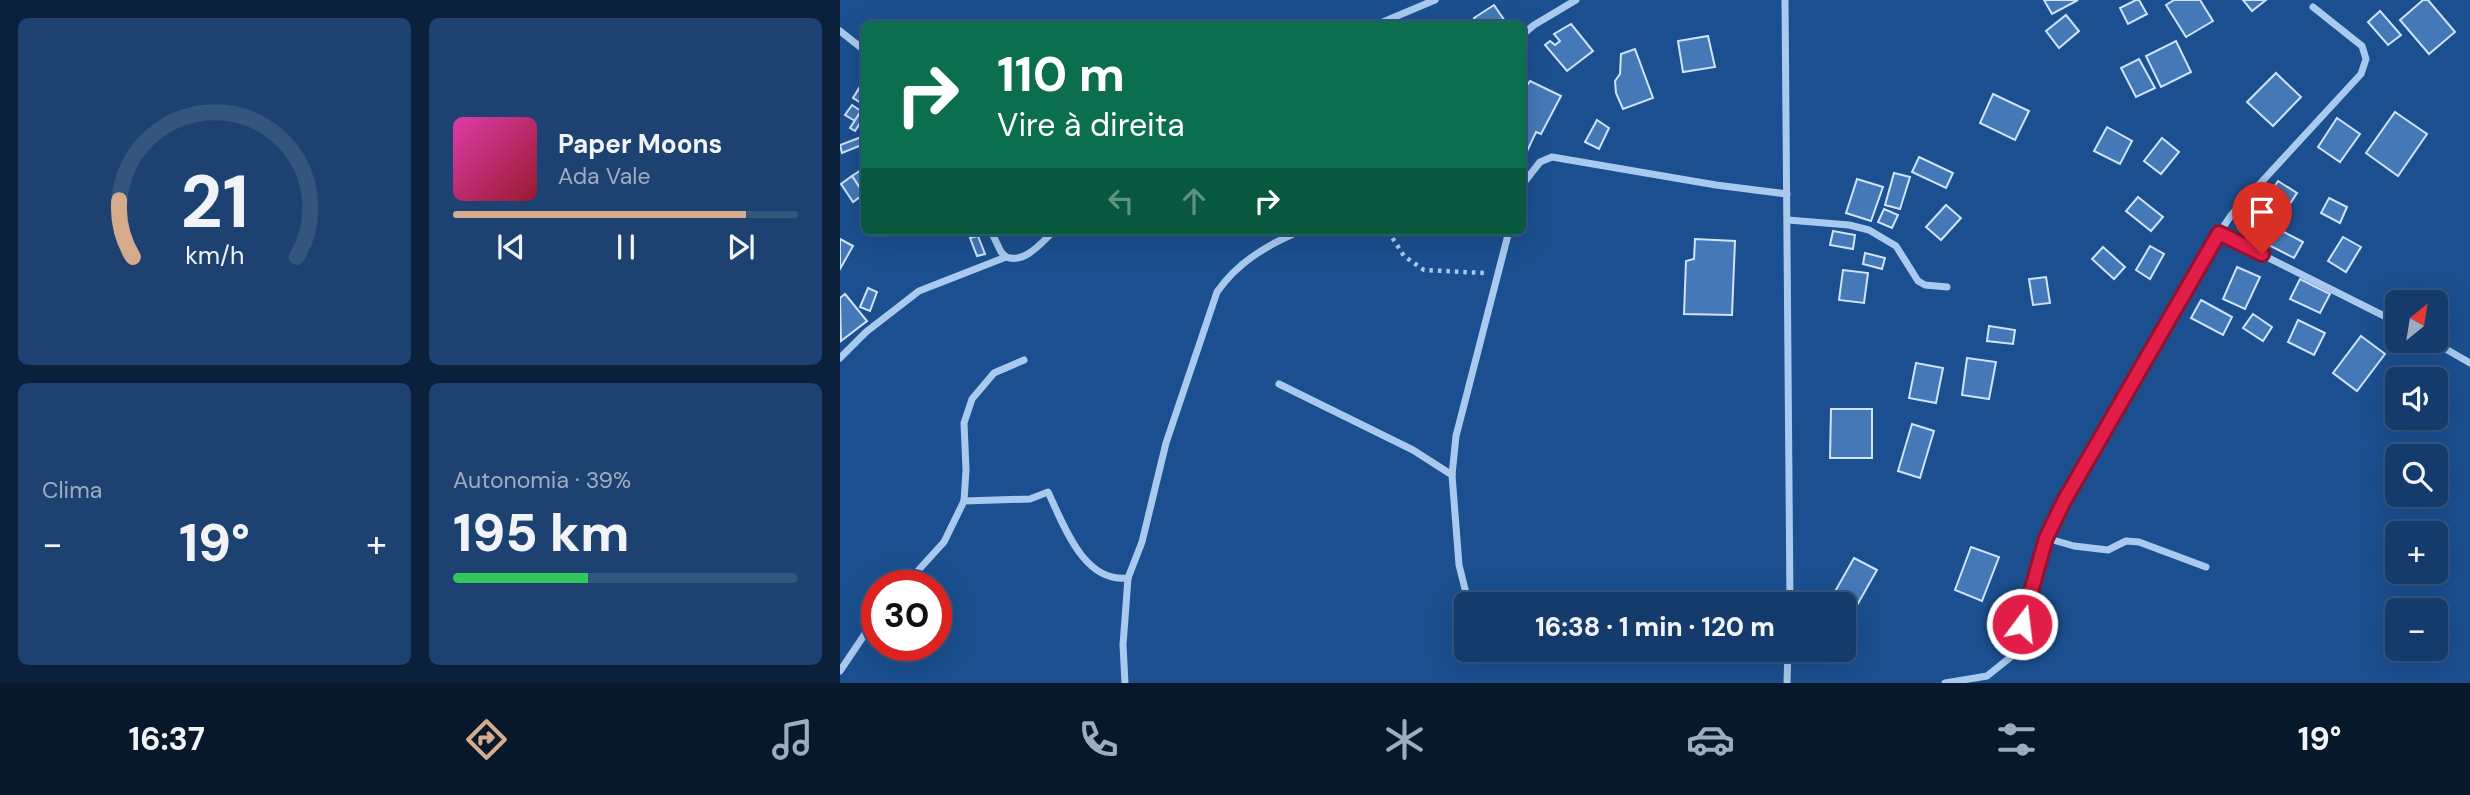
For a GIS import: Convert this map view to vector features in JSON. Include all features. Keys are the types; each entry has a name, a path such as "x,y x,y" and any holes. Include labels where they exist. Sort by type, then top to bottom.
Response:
{"street":[{"path":"1385,21 1434,0"},
{"path":"1526,32 1576,0"},
{"path":"1785,0 1790,592"},
{"path":"1945,683 1987,676 2012,656 2046,538 2073,483 2219,233 2232,214 2361,74 2366,59 2362,46 2313,7"},
{"path":"840,31 861,48"},
{"path":"1526,180 1540,162 1552,158 1716,186 1787,194"},
{"path":"1788,220 1849,225 1869,230 1896,246 1918,281 1925,285 1947,287"},
{"path":"2219,233 2385,316"},
{"path":"993,235 1001,252 1013,259 1031,253 1050,235"},
{"path":"1125,683 1123,645 1128,578 1142,542 1166,443 1217,292 1231,273 1249,258 1290,235"},
{"path":"1466,592 1459,565 1452,475 1456,436 1508,235"},
{"path":"840,358 866,332 919,291 1006,257"},
{"path":"2448,350 2470,363"},
{"path":"919,570 944,542 964,501 964,423 972,399 994,373 1024,360"},
{"path":"1279,384 1413,450 1452,475"},
{"path":"964,501 1030,499 1048,492 1078,553 1099,571 1117,579 1128,578"},
{"path":"2046,538 2074,546 2108,550 2126,541 2139,542 2206,568"},
{"path":"840,671 861,640"},
{"path":"1787,683 1788,662"}],"path":[{"path":"1391,235 1404,256 1424,270 1472,274 1499,272"}],"building":[{"path":"2044,0 2078,0 2052,14"},
{"path":"2139,0 2147,14 2128,24 2120,8"},
{"path":"2174,0 2200,0 2213,21 2186,37 2166,5"},
{"path":"2243,0 2266,0 2252,11"},
{"path":"2423,0 2428,0 2455,32 2429,54 2400,20"},
{"path":"1494,5 1505,21 1476,21 1474,18"},
{"path":"2380,11 2401,35 2388,45 2368,22"},
{"path":"2066,15 2079,31 2059,48 2046,31"},
{"path":"1571,24 1593,51 1567,71 1545,45 1550,41 1555,45 1560,41 1554,34"},
{"path":"1708,36 1715,67 1683,72 1678,41"},
{"path":"2176,41 2191,72 2161,87 2146,56"},
{"path":"1635,49 1653,98 1623,109 1616,93 1615,81 1620,74 1621,54"},
{"path":"2139,59 2155,88 2136,97 2121,68"},
{"path":"2276,73 2301,97 2273,126 2247,102"},
{"path":"1530,81 1561,96 1541,134 1536,132 1526,153 1526,87"},
{"path":"861,85 861,103 853,98"},
{"path":"1993,94 2029,111 2015,140 1980,123"},
{"path":"852,105 861,111 855,121 845,115"},
{"path":"2395,112 2427,134 2398,176 2366,153"},
{"path":"859,114 861,115 861,122 855,131 850,128"},
{"path":"2337,118 2360,134 2340,162 2318,147"},
{"path":"1597,120 1609,128 1599,149 1585,142"},
{"path":"2107,127 2132,141 2120,164 2094,151"},
{"path":"861,137 861,145 842,153 840,145"},
{"path":"2162,138 2179,152 2161,174 2144,161"},
{"path":"1919,157 1953,173 1946,188 1912,172"},
{"path":"861,170 861,190 852,176"},
{"path":"1894,173 1910,177 1900,209 1885,205"},
{"path":"852,176 861,190 861,196 853,202 841,184"},
{"path":"1857,179 1883,187 1871,221 1846,213"},
{"path":"2278,181 2297,193 2280,219 2261,207"},
{"path":"2138,197 2163,217 2151,231 2126,211"},
{"path":"2329,198 2347,207 2340,223 2321,213"},
{"path":"1946,205 1961,218 1941,240 1926,227"},
{"path":"1884,209 1898,215 1892,228 1878,222"},
{"path":"2265,222 2303,242 2294,258 2257,239"},
{"path":"1833,231 1855,235 1853,249 1830,245"},
{"path":"978,236 985,254 977,256 970,238"},
{"path":"2343,237 2361,247 2346,272 2328,261"},
{"path":"840,239 853,246 840,269"},
{"path":"1695,239 1735,241 1732,315 1684,314 1686,261 1694,259"},
{"path":"2150,246 2164,254 2150,279 2136,270"},
{"path":"2103,247 2125,267 2114,279 2092,259"},
{"path":"1865,253 1885,258 1882,269 1863,264"},
{"path":"2237,267 2260,277 2245,309 2223,299"},
{"path":"1843,270 1868,273 1864,303 1839,300"},
{"path":"2046,277 2050,303 2033,305 2029,279"},
{"path":"2300,279 2330,294 2320,313 2290,299"},
{"path":"868,288 877,292 870,311 860,307"},
{"path":"845,294 867,321 841,341 840,298"},
{"path":"2201,300 2232,317 2223,335 2191,318"},
{"path":"2253,314 2272,327 2263,341 2243,328"},
{"path":"2298,320 2325,333 2314,355 2288,342"},
{"path":"1989,326 2015,330 2013,344 1987,341"},
{"path":"2361,336 2385,354 2357,391 2333,373"},
{"path":"1967,358 1996,362 1989,399 1962,395"},
{"path":"1916,363 1943,368 1936,403 1909,398"},
{"path":"1831,409 1872,409 1872,458 1830,458"},
{"path":"1912,424 1934,431 1920,478 1898,471"},
{"path":"1971,547 1999,557 1982,601 1955,590"},
{"path":"1854,558 1877,570 1856,607 1856,592 1835,592"}],"route":[{"path":"2022,624 2046,538 2073,483 2219,233 2262,254"}]}
